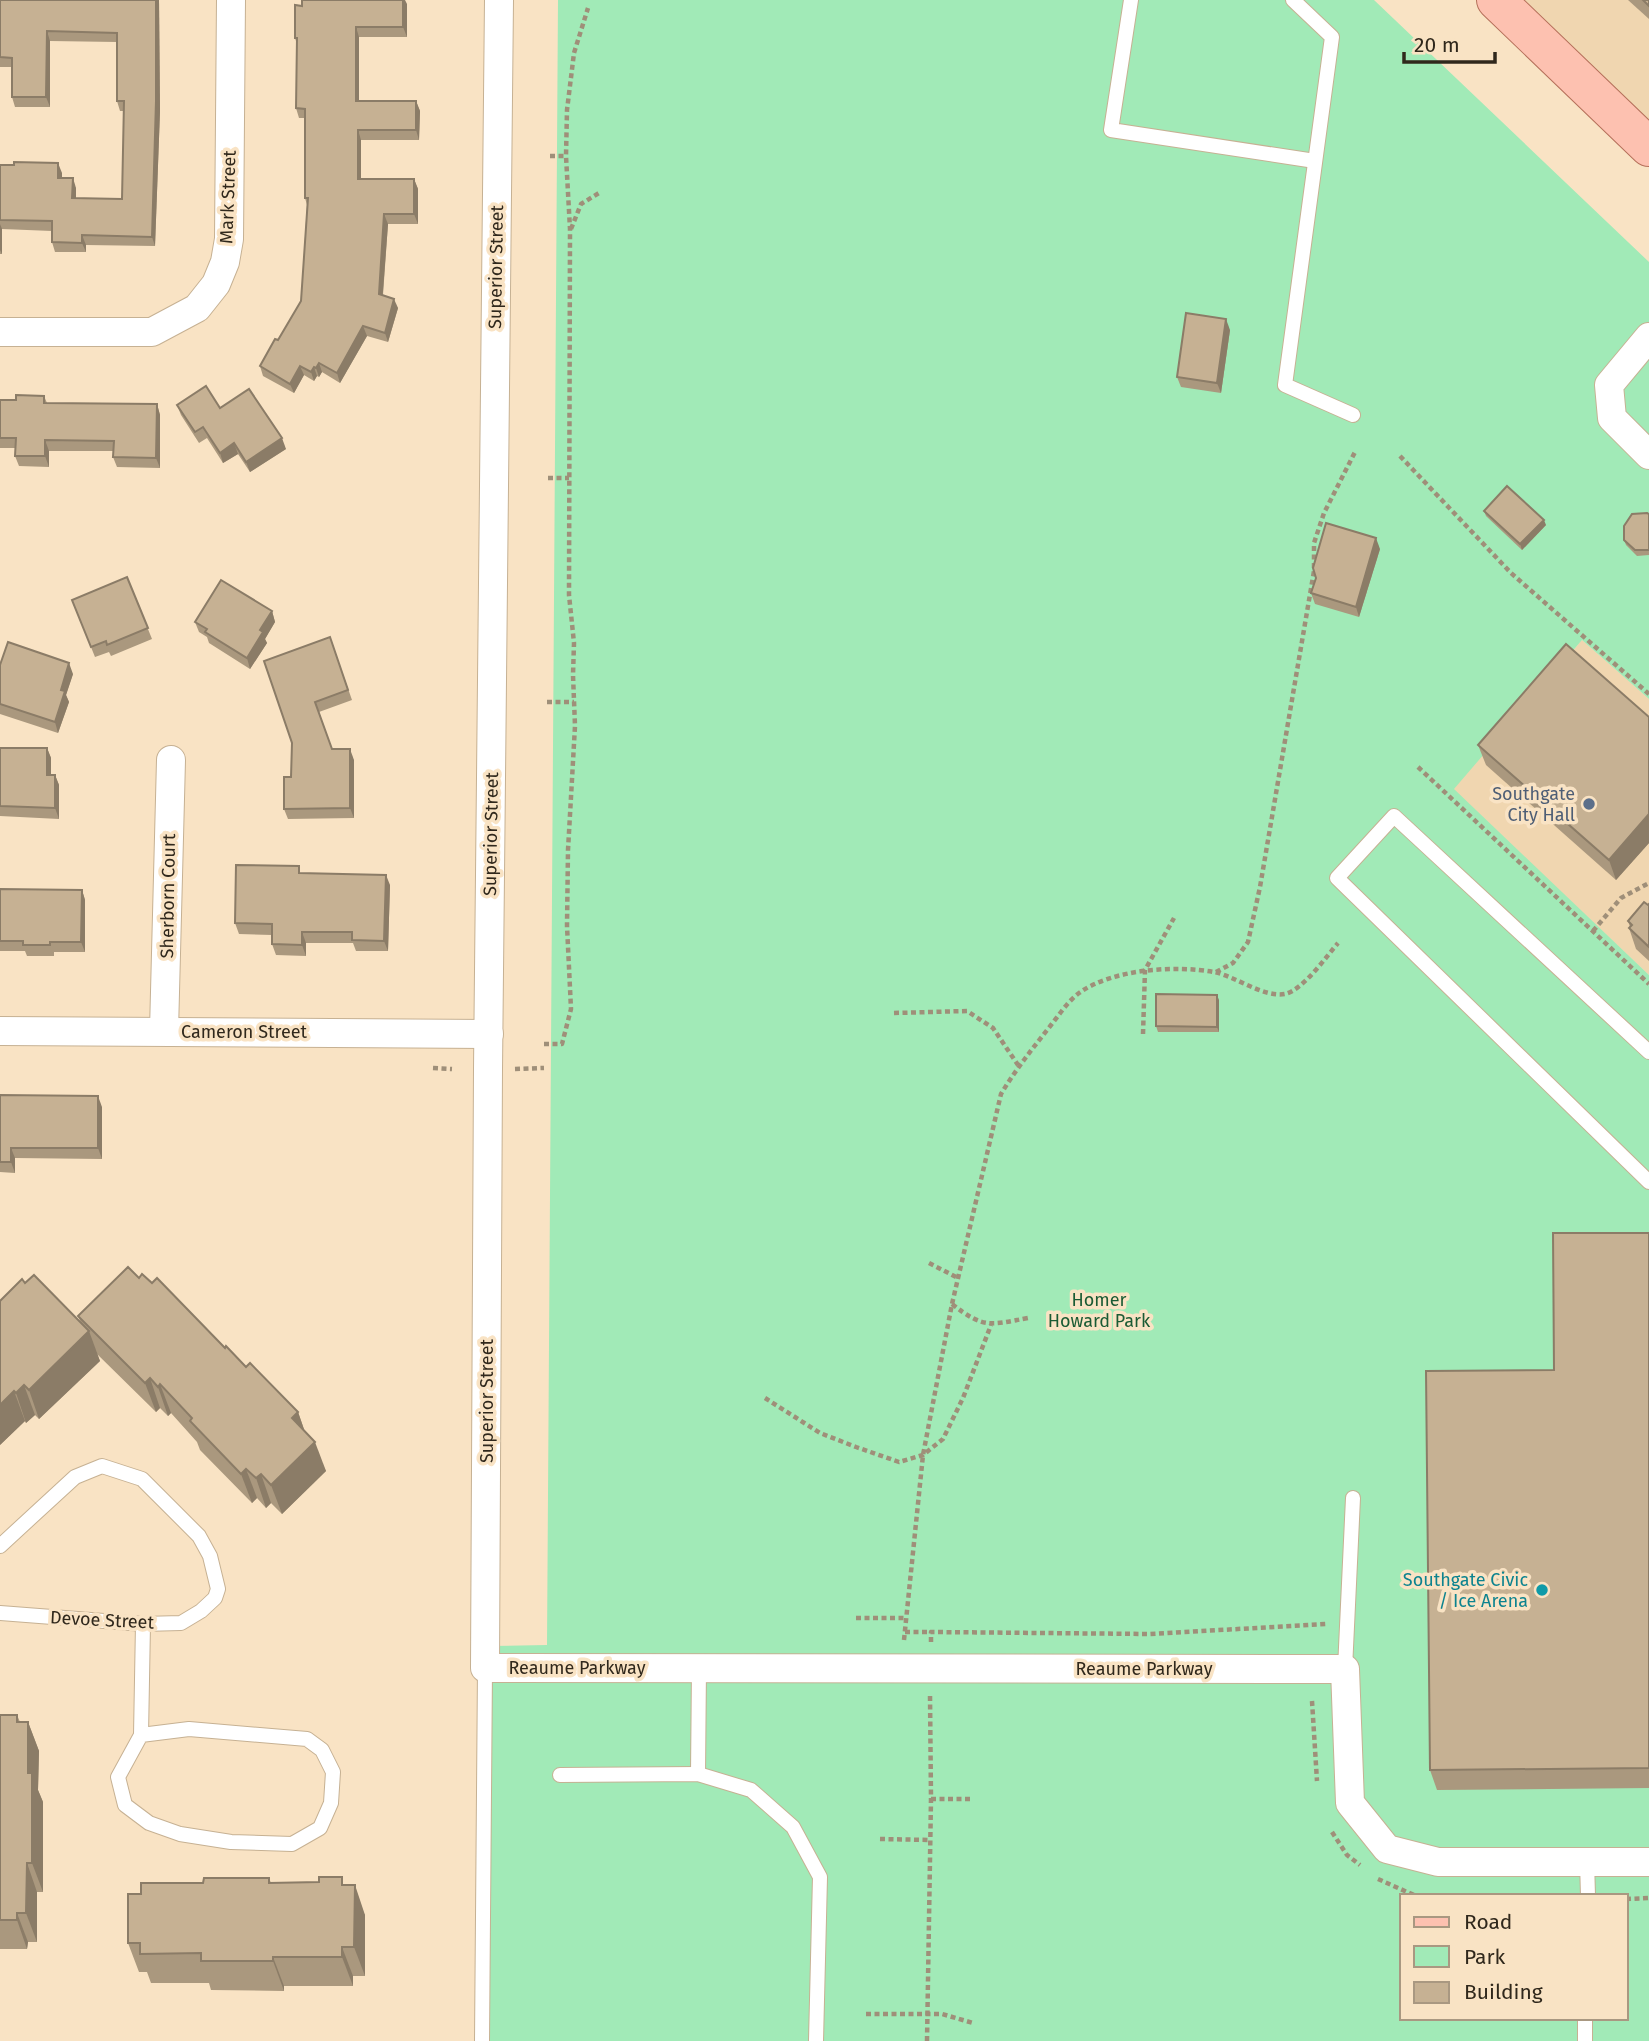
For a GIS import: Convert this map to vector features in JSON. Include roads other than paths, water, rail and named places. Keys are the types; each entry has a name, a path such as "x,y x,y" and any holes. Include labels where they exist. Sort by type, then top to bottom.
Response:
{"main road":[{"path":"1496,0 1649,147"}],"street":[{"name":"Mark Street","path":"0,332 152,332 197,308 216,284 225,262 229,239 231,0"},
{"name":"Superior Street","path":"485,1668 499,0"},
{"path":"1649,337 1609,385 1612,418 1649,454"},
{"name":"Sherborn Court","path":"164,1031 171,760"},
{"name":"Cameron Street","path":"0,1031 489,1034"},
{"name":"Reaume Parkway","path":"485,1668 1345,1669"},
{"path":"1345,1669 1350,1803 1387,1849 1438,1862 1649,1862"}],"lane":[{"path":"1131,0 1111,130 1315,161"},
{"path":"1293,0 1332,37 1285,385 1353,415"},
{"path":"1649,1052 1394,816 1337,878 1649,1182"},
{"name":"Devoe Street","path":"0,1546 75,1477 102,1466 142,1479 199,1536 210,1556 218,1589 215,1598 201,1611 181,1623 143,1624 0,1613"},
{"path":"1345,1669 1353,1498"},
{"path":"141,1735 189,1729 307,1739 322,1749 333,1772 331,1803 320,1828 292,1844 231,1842 180,1834 149,1823 125,1805 118,1777 141,1735 143,1624"},
{"path":"482,2041 485,1668"},
{"path":"698,1774 699,1668"},
{"path":"560,1775 698,1774 751,1790 793,1827 820,1877 816,2041"},
{"path":"1587,1861 1588,1894"},
{"path":"1585,2020 1585,2041"}],"place":[{"name":"Southgate City Hall","path":"1589,804"},
{"name":"Southgate Civic / Ice Arena","path":"1542,1590"}],"park label":[{"name":"Homer Howard Park","path":"1099,1310"}]}
